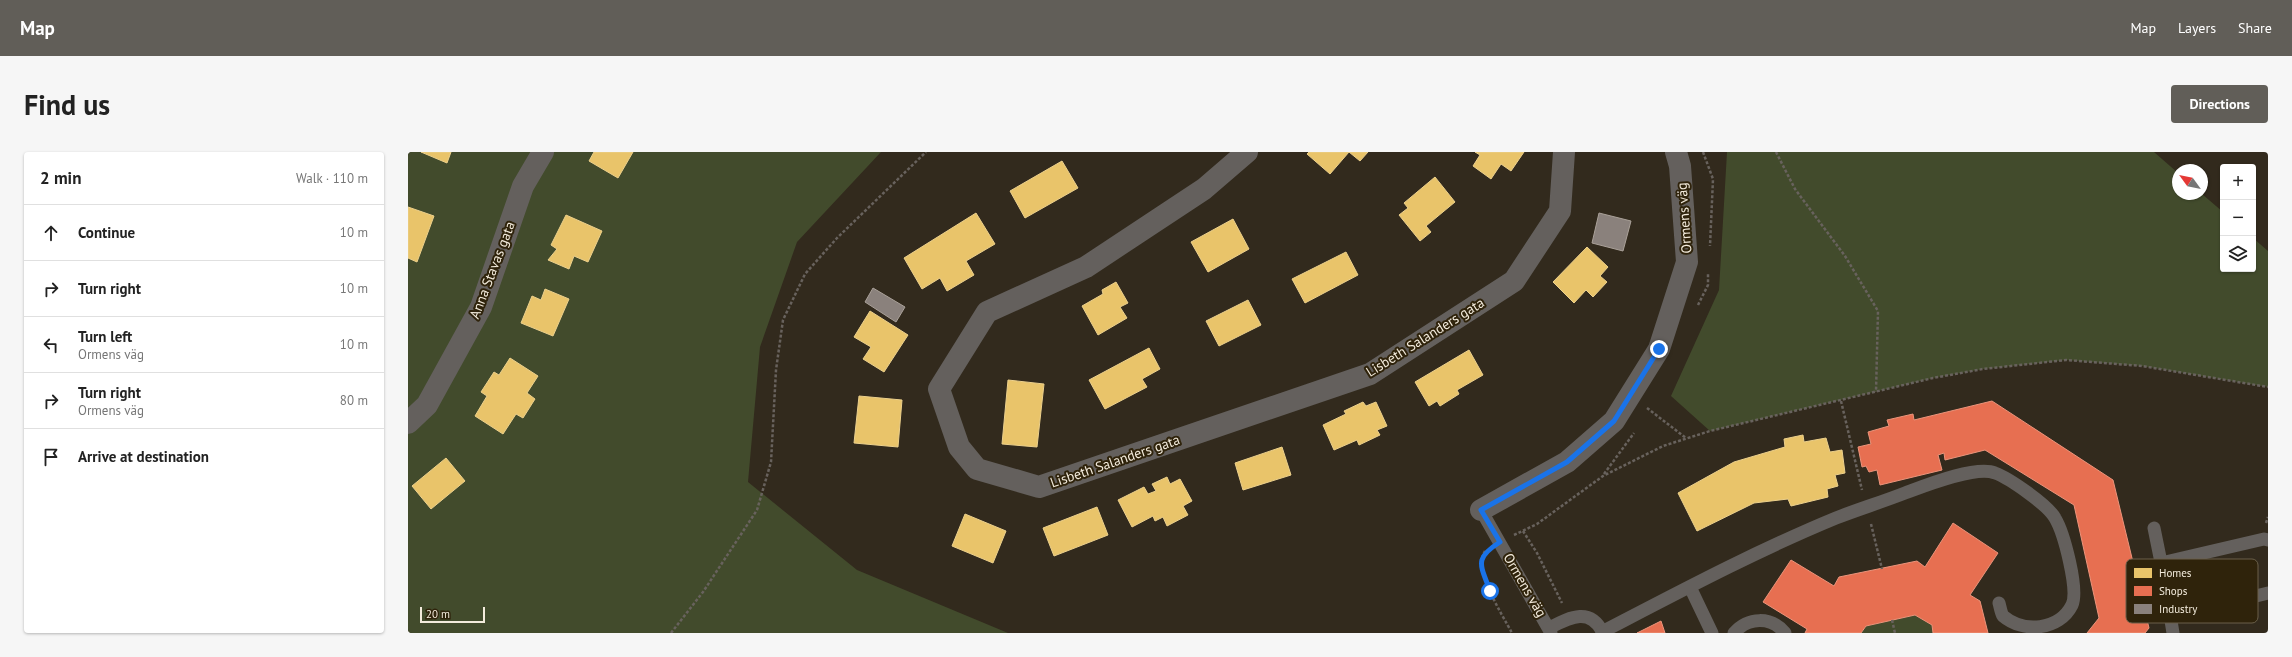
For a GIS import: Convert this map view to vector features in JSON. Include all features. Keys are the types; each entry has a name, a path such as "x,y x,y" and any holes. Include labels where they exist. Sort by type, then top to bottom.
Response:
{"street":[{"name":"Anna Stavas gata","path":"408,423 427,405 481,308 523,186 543,152"},
{"name":"Lisbeth Salanders gata","path":"1247,152 1204,189 1086,267 987,312 940,389 959,447 977,469 1039,487 1370,374 1514,281 1560,211 1564,152"},
{"name":"Ormens väg","path":"1481,510 1567,462 1614,421 1659,349 1687,262 1680,166 1676,152"}],"lane":[{"path":"1550,631 1569,618 1582,616 1598,623 1602,632 1690,586 1829,521 1942,480 1987,470 1997,474 2043,504 2056,518 2070,564 2076,593 2072,606 2057,623 2037,631 2020,628 2003,615 1999,603"},
{"name":"Ormens väg","path":"1481,510 1550,631"},
{"path":"2154,528 2160,559"},
{"path":"2178,559 2264,539 2268,540"},
{"path":"1690,586 1712,633"},
{"path":"2258,595 2268,593"},
{"path":"1734,633 1749,622 1760,620 1773,623 1785,633"},
{"path":"2171,623 2173,633"}],"path":[{"path":"670,633 703,592 757,510 771,462 776,370 783,320 805,274 837,238 926,152"},
{"path":"1776,152 1795,189 1845,256 1878,311 1876,392"},
{"path":"1512,633 1490,591 1481,565 1486,550 1523,531 1555,512 1603,476 1663,446 1686,438 1786,412 1841,401 1933,378 2066,360 2142,366 2268,387"},
{"path":"1841,401 1882,569"},
{"path":"1647,408 1686,438"},
{"path":"1523,531 1537,553 1569,618"},
{"path":"1892,620 1894,633"}],"green space":[{"path":"408,152 881,152 797,242 760,347 748,482 857,570 1008,633 408,633"},
{"path":"1727,152 2154,152 2172,168 2172,200 2208,199 2220,209 2220,272 2256,272 2256,241 2268,251 2268,387 2142,366 2066,360 1983,369 1933,378 1710,431 1671,396 1719,290"},
{"path":"1915,615 1932,625 1933,633 1861,633 1866,626"}],"building: Homes":[{"path":"421,152 451,152 447,163"},
{"path":"594,152 633,152 618,178 589,161"},
{"path":"1309,152 1349,152 1330,174 1307,154"},
{"path":"1349,152 1368,152 1360,161"},
{"path":"1475,152 1524,152 1511,171 1501,164 1491,179 1473,166 1480,155"},
{"path":"1062,161 1078,188 1025,218 1010,191"},
{"path":"1435,177 1455,202 1426,226 1431,232 1420,241 1399,215 1408,208 1404,203"},
{"path":"408,207 434,216 417,262 408,258"},
{"path":"976,213 995,244 966,261 974,275 947,291 940,278 922,289 904,258"},
{"path":"566,215 602,231 588,262 574,256 569,269 548,260 557,249 551,245"},
{"path":"1233,219 1249,249 1208,272 1191,242"},
{"path":"1587,247 1608,267 1600,276 1607,282 1593,297 1586,290 1574,303 1553,282"},
{"path":"1346,252 1358,275 1305,303 1292,279"},
{"path":"1116,282 1128,303 1120,307 1127,318 1098,335 1082,306 1103,294 1102,290"},
{"path":"545,289 569,299 553,336 521,323 532,296 541,300"},
{"path":"1248,300 1261,325 1219,346 1206,321"},
{"path":"870,311 908,335 884,372 863,359 871,347 854,337"},
{"path":"1149,348 1160,369 1142,379 1147,387 1105,409 1089,380"},
{"path":"1469,350 1483,375 1457,390 1459,394 1440,406 1437,401 1429,406 1415,382"},
{"path":"510,358 538,376 527,393 535,399 523,418 516,414 503,434 475,416 487,396 481,392 494,372 499,375"},
{"path":"1008,380 1044,384 1037,447 1002,444"},
{"path":"859,396 902,400 898,447 854,443"},
{"path":"1363,402 1366,406 1376,402 1387,426 1377,430 1380,435 1359,445 1357,440 1334,450 1323,425 1346,414 1344,411"},
{"path":"1803,435 1804,442 1826,438 1830,452 1842,450 1845,473 1835,475 1838,486 1827,489 1828,497 1791,506 1788,499 1754,503 1697,531 1678,493 1734,462 1785,447 1784,439"},
{"path":"1282,447 1291,475 1243,490 1235,463"},
{"path":"446,458 465,481 431,509 412,486"},
{"path":"1167,477 1170,484 1180,479 1192,501 1183,506 1188,515 1167,526 1163,517 1155,521 1153,516 1132,527 1118,500 1144,487 1148,494 1156,491 1152,484"},
{"path":"1097,507 1108,535 1054,556 1043,528"},
{"path":"965,514 1006,531 993,563 952,546"}],"building: Shops":[{"path":"1992,401 2113,480 2132,559 2126,559 2126,623 2148,623 2149,628 2145,633 2087,633 2099,618 2074,505 1985,450 1945,460 1944,453 1938,455 1942,470 1880,485 1877,470 1869,472 1866,466 1862,467 1858,447 1871,444 1868,432 1889,426 1887,420 1913,414 1914,420"},
{"path":"1953,523 1998,553 1970,595 1980,601 1988,633 1933,633 1932,625 1915,615 1866,626 1861,633 1805,633 1807,629 1763,602 1791,560 1834,586 1839,577 1917,561 1925,567"},
{"path":"1661,621 1665,633 1637,633"}],"building: Industry":[{"path":"1599,213 1631,221 1623,251 1592,243"},
{"path":"873,288 905,307 896,322 865,302"}],"route":[{"path":"1490,591 1481,565 1486,550 1500,542 1481,510 1567,462 1614,421 1659,349"}]}
